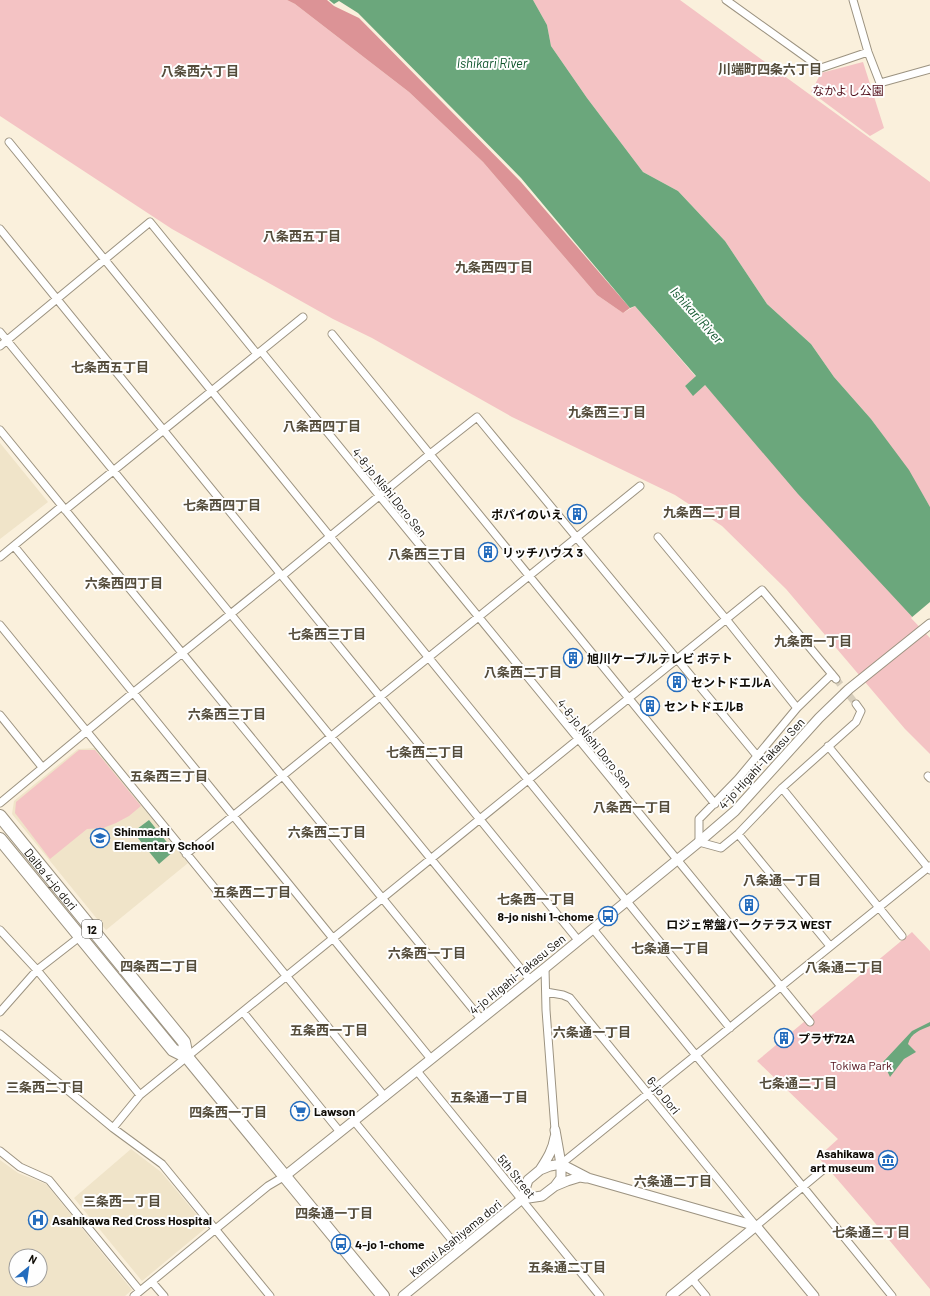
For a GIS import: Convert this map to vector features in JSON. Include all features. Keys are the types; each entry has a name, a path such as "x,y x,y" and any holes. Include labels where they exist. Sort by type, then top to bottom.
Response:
{"highway":[{"name":"Daiba 4-jo dori","path":"0,816 184,1042 187,1057"},
{"name":"Daiba 4-jo dori","path":"0,839 173,1050 187,1057 383,1296"}],"street":[{"path":"853,0 868,52 880,83 930,69"},
{"path":"729,1 821,68 868,52"},
{"path":"9,142 730,1028"},
{"name":"4-8-jo Nishi Doro Sen","path":"104,260 150,222 380,497 810,1022"},
{"path":"0,229 578,940"},
{"path":"0,346 104,260"},
{"path":"0,557 114,471 303,317"},
{"path":"0,332 530,980"},
{"path":"332,334 715,804"},
{"path":"0,803 134,692 380,497 430,454 477,417 575,538 677,658 758,757"},
{"path":"0,430 481,1019"},
{"path":"186,854 640,486"},
{"path":"658,537 797,708"},
{"path":"14,546 431,1059"},
{"path":"113,1128 140,1095 762,590 834,677 797,708 758,757 715,804 698,819 699,842 721,848 738,834 782,788 856,722 861,711 856,704"},
{"name":"4-jo Higahi-Takasu Sen","path":"285,1176 545,968 699,842 735,811 820,718 849,689 930,624"},
{"path":"0,625 286,977 385,1096"},
{"path":"0,715 42,767"},
{"path":"540,1170 550,1166 562,1164 780,986 929,868 828,746"},
{"path":"782,788 902,936"},
{"path":"738,834 830,946"},
{"path":"0,1012 37,970 91,928"},
{"path":"593,929 892,1296"},
{"path":"0,930 37,970 140,1095"},
{"path":"545,968 555,1130 554,1146 540,1170 528,1180 522,1199 542,1196 555,1186 561,1178 562,1164 555,1130"},
{"name":"6-jo Dori","path":"546,992 563,995 570,998 756,1226"},
{"path":"243,1012 340,1132"},
{"path":"0,1034 113,1128 162,1164 270,1296"},
{"name":"5th Street","path":"417,1071 600,1296"},
{"path":"354,1121 460,1250"},
{"path":"0,1151 20,1167 49,1180 137,1294 268,1186 285,1176"},
{"path":"562,1164 588,1178 756,1226 814,1296"},
{"path":"671,1296 824,1169"},
{"path":"555,1186 580,1178 588,1178"},
{"name":"Kamui Asahiyama dori","path":"403,1296 522,1199"},
{"path":"692,1279 706,1296"},
{"path":"152,1282 164,1296"}],"shaded area":[{"path":"287,0 327,0 334,6 359,18 521,182 630,308 623,313 597,295 483,162 409,92 295,4"},
{"path":"0,443 48,502 0,539"},
{"name":"Shinmachi Elementary School","path":"95,748 188,863 106,930 12,814 14,801 78,749"},
{"name":"Asahikawa Red Cross Hospital","path":"131,1149 161,1172 207,1227 142,1281 74,1198"},
{"name":"Asahikawa Red Cross Hospital","path":"0,1160 18,1173 46,1184 132,1290 125,1296 0,1296"}],"green space":[{"path":"0,0 287,0 295,4 409,92 483,162 597,295 623,313 635,306 696,377 685,386 693,395 704,384 930,636 930,754 905,729 786,589 722,526 675,495 512,417 372,338 333,319 172,229 0,116"},
{"path":"533,0 680,0 930,182 930,507 908,470 871,419 834,377 811,344 767,304 725,241 678,191 643,172 587,98 551,46 547,25"},
{"name":"なかよし公園","path":"863,62 884,128 870,136 811,92 821,73"},
{"path":"79,750 95,750 141,806 129,816 116,823 103,828 87,829 50,859 15,813 16,802"},
{"name":"Tokiwa Park","path":"912,932 930,951 930,1289 818,1157 838,1139 757,1061"}],"water":[{"name":"Ishikari River","path":"329,0 533,0 547,25 551,46 587,98 643,172 678,191 725,241 767,304 811,344 834,377 871,419 909,470 930,507 930,636 798,494 705,385 693,396 685,386 696,376 635,306 630,308 521,178 358,13 339,1 334,4"},
{"path":"149,820 174,851 159,864 133,832"},
{"path":"930,1022 930,1026 916,1032 911,1037 908,1044 916,1052 904,1059 890,1077 883,1062 912,1031"}],"pier":[{"path":"930,602 930,638 911,618"}],"tunnel":[{"path":"836,679 856,704"}],"place":[{"name":"ポパイのいえ","path":"577,514"},
{"name":"リッチハウス 3","path":"488,552"},
{"name":"旭川ケーブルテレビ ポテト","path":"573,658"},
{"name":"セントドエルA","path":"677,682"},
{"name":"セントドエルB","path":"650,706"},
{"name":"Shinmachi Elementary School","path":"100,838"},
{"name":"ロジェ常盤パークテラス WEST","path":"749,905"},
{"name":"8-jo nishi 1-chome","path":"608,916"},
{"name":"プラザ72A","path":"784,1038"},
{"name":"Lawson","path":"300,1111"},
{"name":"Asahikawa art museum","path":"888,1160"},
{"name":"Asahikawa Red Cross Hospital","path":"38,1220"},
{"name":"4-jo 1-chome","path":"341,1244"}],"district":[{"name":"川端町四条六丁目","path":"770,69"},
{"name":"八条西六丁目","path":"200,71"},
{"name":"八条西五丁目","path":"302,236"},
{"name":"九条西四丁目","path":"494,267"},
{"name":"七条西五丁目","path":"110,367"},
{"name":"九条西三丁目","path":"607,412"},
{"name":"八条西四丁目","path":"322,426"},
{"name":"七条西四丁目","path":"222,505"},
{"name":"九条西二丁目","path":"702,512"},
{"name":"八条西三丁目","path":"427,554"},
{"name":"六条西四丁目","path":"124,583"},
{"name":"七条西三丁目","path":"327,634"},
{"name":"九条西一丁目","path":"813,641"},
{"name":"八条西二丁目","path":"523,672"},
{"name":"六条西三丁目","path":"227,714"},
{"name":"七条西二丁目","path":"425,752"},
{"name":"五条西三丁目","path":"169,776"},
{"name":"八条西一丁目","path":"632,807"},
{"name":"六条西二丁目","path":"327,832"},
{"name":"八条通一丁目","path":"782,880"},
{"name":"五条西二丁目","path":"252,892"},
{"name":"七条西一丁目","path":"536,899"},
{"name":"七条通一丁目","path":"670,948"},
{"name":"六条西一丁目","path":"427,953"},
{"name":"四条西二丁目","path":"159,966"},
{"name":"八条通二丁目","path":"844,967"},
{"name":"五条西一丁目","path":"329,1030"},
{"name":"六条通一丁目","path":"592,1032"},
{"name":"七条通二丁目","path":"798,1083"},
{"name":"三条西二丁目","path":"45,1087"},
{"name":"五条通一丁目","path":"489,1097"},
{"name":"四条西一丁目","path":"228,1112"},
{"name":"六条通二丁目","path":"673,1181"},
{"name":"三条西一丁目","path":"122,1201"},
{"name":"四条通一丁目","path":"334,1213"},
{"name":"七条通三丁目","path":"871,1232"},
{"name":"五条通二丁目","path":"567,1267"}]}
